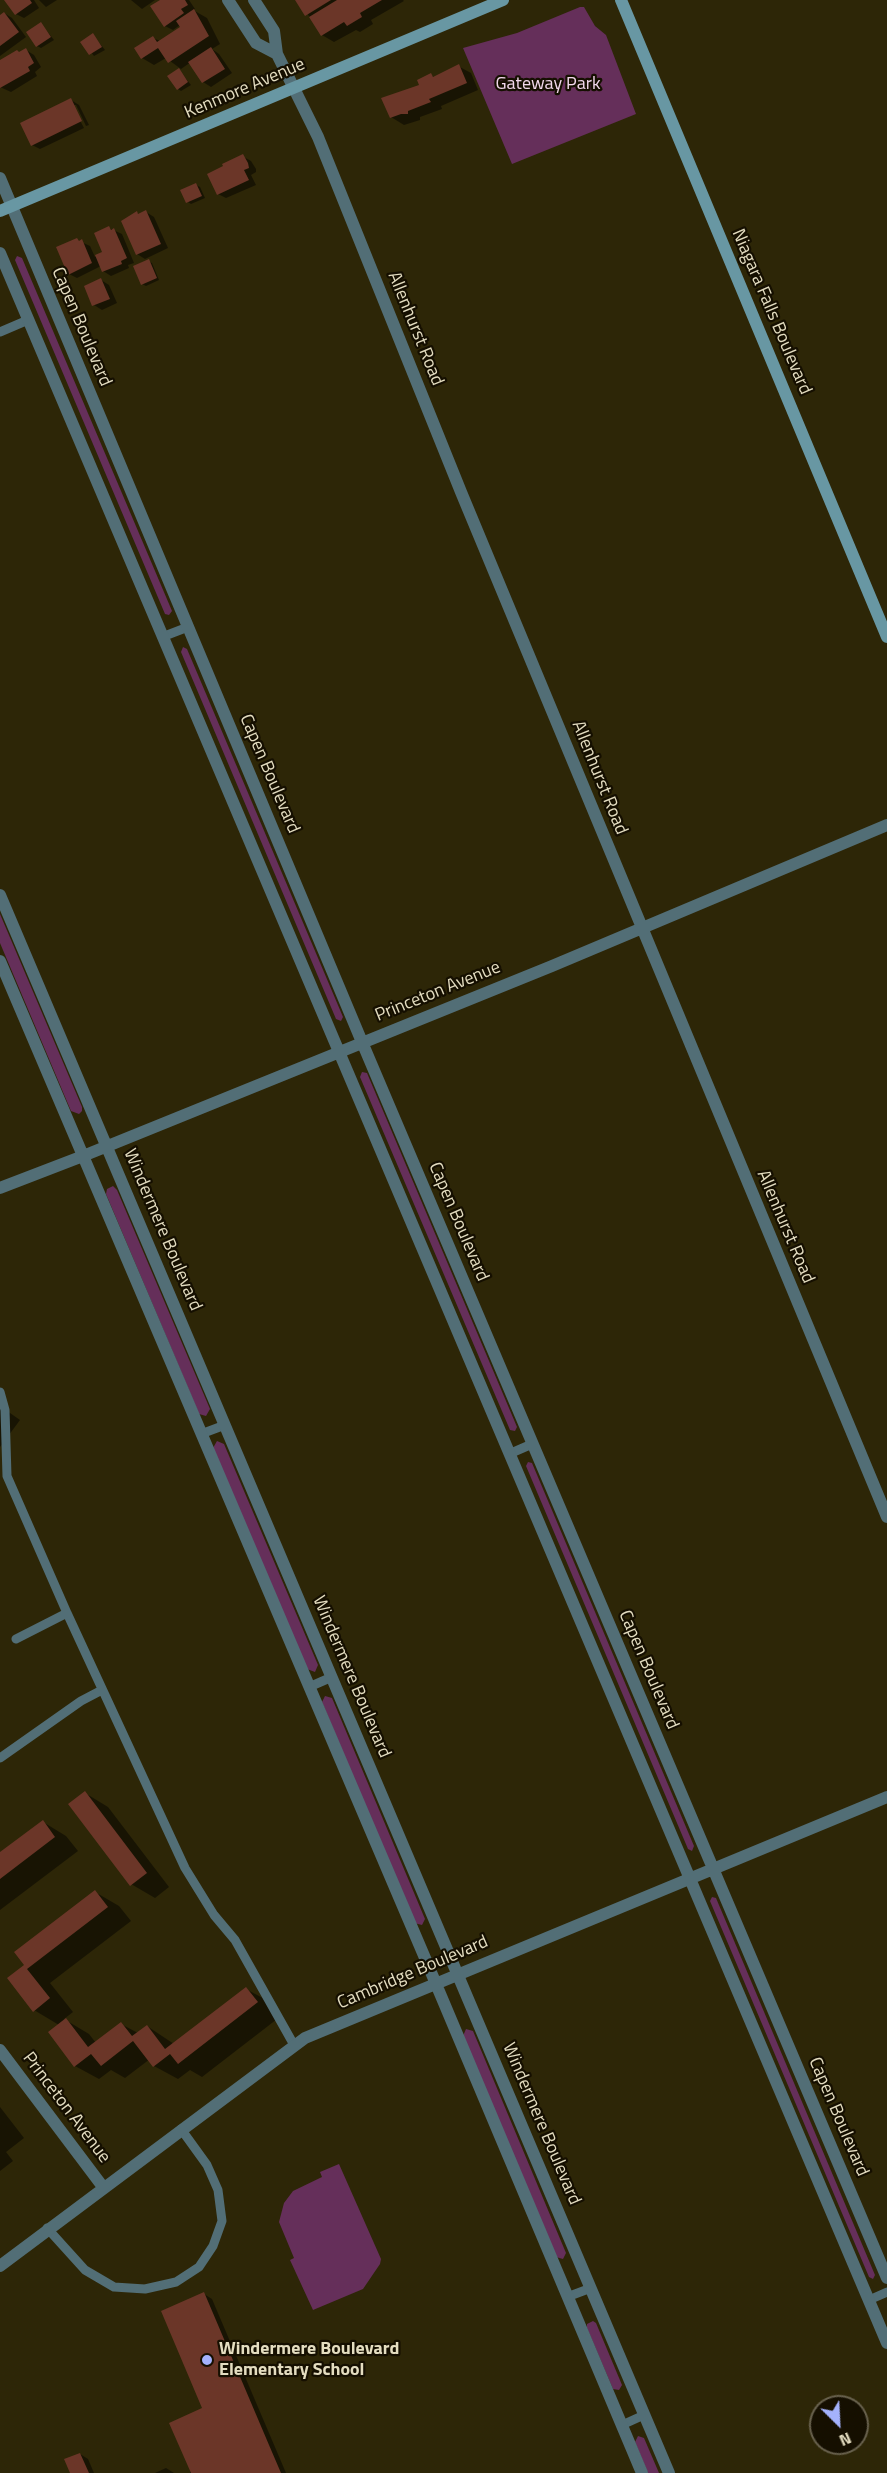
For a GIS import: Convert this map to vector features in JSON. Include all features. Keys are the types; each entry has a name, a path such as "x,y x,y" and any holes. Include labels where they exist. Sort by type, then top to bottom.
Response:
{"main road":[{"name":"Kenmore Avenue","path":"5,209 503,0"},
{"name":"Niagara Falls Boulevard","path":"621,0 887,637"}],"street":[{"name":"Allenhurst Road","path":"228,0 256,43 276,54"},
{"name":"Allenhurst Road","path":"254,0 274,31 276,54 318,137 641,929 887,1517"},
{"name":"Capen Boulevard","path":"0,178 5,209 188,627 887,2278"},
{"path":"0,254 887,2343"},
{"name":"Princeton Avenue","path":"0,1188 641,929 887,825"},
{"name":"Windermere Boulevard","path":"0,895 669,2473"},
{"path":"0,961 436,1983 642,2473"},
{"name":"Cambridge Boulevard","path":"0,2265 305,2038 887,1797"},
{"name":"Princeton Avenue","path":"0,2050 103,2187"}],"lane":[{"path":"0,332 28,320"},
{"path":"162,637 188,627"},
{"path":"0,1392 5,1410 7,1476 67,1613 185,1868 214,1915 236,1940 294,2045"},
{"path":"201,1434 225,1425"},
{"path":"509,1454 532,1444"},
{"path":"16,1639 67,1613"},
{"path":"309,1687 332,1677"},
{"path":"0,1758 81,1701 102,1690"},
{"path":"47,2228 85,2270 114,2287 145,2289 176,2282 198,2267 213,2246 222,2221 218,2190 207,2165 181,2129"},
{"path":"567,2298 591,2288"},
{"path":"869,2300 887,2292"},
{"path":"622,2425 644,2415"}],"green space":[{"name":"Gateway Park","path":"584,7 595,26 606,35 636,114 512,164 463,48 517,33"},
{"path":"17,256 22,258 172,611 169,615 165,614 15,260"},
{"path":"183,647 187,649 343,1017 341,1021 336,1019 181,652"},
{"path":"0,914 82,1107 79,1114 71,1111 0,943"},
{"path":"362,1072 367,1073 517,1427 515,1431 510,1430 360,1077"},
{"path":"113,1186 117,1190 210,1409 206,1416 199,1414 106,1194 107,1189"},
{"path":"217,1441 224,1444 318,1665 315,1672 307,1669 213,1448"},
{"path":"528,1462 532,1463 694,1846 692,1851 688,1849 526,1466"},
{"path":"325,1696 332,1698 425,1919 422,1925 414,1923 322,1702"},
{"path":"712,1897 716,1898 875,2275 873,2279 869,2277 710,1901"},
{"path":"466,2029 473,2031 566,2253 563,2259 556,2257 463,2036"},
{"path":"339,2164 381,2259 363,2289 313,2310 290,2260 294,2258 279,2222 284,2203 293,2191 322,2177 320,2172"},
{"path":"593,2321 596,2323 622,2385 619,2390 613,2389 587,2328 587,2324"},
{"path":"638,2436 644,2438 659,2473 648,2473 635,2442"}],"building":[{"path":"4,0 30,0 32,3 15,15"},
{"path":"160,0 185,0 188,5 181,9 184,13 164,27 150,6"},
{"path":"295,0 331,0 305,16"},
{"path":"337,0 382,0 360,13 362,17 347,26 344,22 321,36 309,17"},
{"path":"194,9 209,36 168,63 158,48 141,59 134,48 153,36 157,42 180,27 176,21"},
{"path":"4,12 19,32 0,46 0,15"},
{"path":"41,22 51,37 36,47 26,32"},
{"path":"93,33 102,47 89,55 80,42"},
{"path":"211,47 225,69 202,83 188,62"},
{"path":"26,48 34,63 28,67 30,71 0,88 0,60 17,50 19,52"},
{"path":"459,64 467,83 429,99 431,102 408,111 408,114 390,118 381,98 419,85 417,80 431,73 433,77"},
{"path":"179,68 188,82 177,90 167,76"},
{"path":"71,98 82,121 31,146 20,123"},
{"path":"243,154 248,163 249,168 244,170 249,180 217,195 207,174"},
{"path":"196,183 202,196 186,203 180,190"},
{"path":"146,210 161,244 136,255 121,221 137,211 138,214"},
{"path":"109,226 111,230 114,228 127,258 121,261 122,264 102,272 95,255 102,252 94,233"},
{"path":"77,238 79,241 82,239 92,263 68,275 56,247"},
{"path":"149,259 157,278 141,285 133,266"},
{"path":"101,278 110,299 92,306 84,286"},
{"path":"85,1791 147,1873 130,1886 68,1804"},
{"path":"43,1820 55,1837 0,1879 0,1852"},
{"path":"95,1890 108,1907 27,1969 50,1998 33,2012 7,1978 24,1965 14,1952"},
{"path":"246,1987 258,2002 178,2064 170,2054 153,2067 133,2041 101,2066 91,2054 74,2067 48,2032 66,2018 88,2047 121,2022 132,2036 147,2025 165,2049"},
{"name":"Windermere Boulevard Elementary School","path":"204,2292 281,2473 191,2473 169,2423 202,2408 161,2311"},
{"path":"80,2453 89,2473 70,2473 64,2459"}],"place":[{"name":"Windermere Boulevard Elementary School","path":"207,2360"}]}
